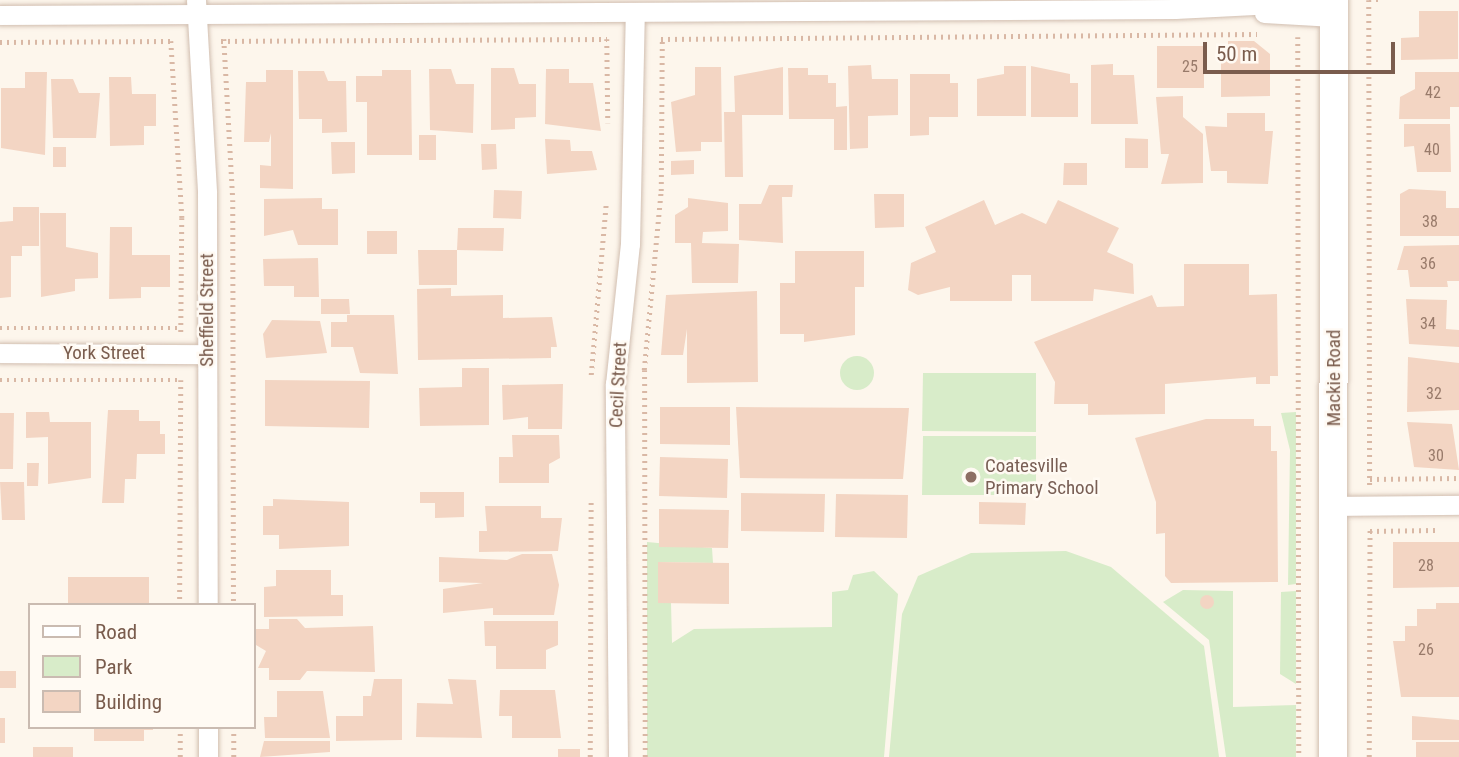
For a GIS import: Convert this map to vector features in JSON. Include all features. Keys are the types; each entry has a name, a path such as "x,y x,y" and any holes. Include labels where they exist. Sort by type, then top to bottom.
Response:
{"street":[{"path":"1222,8 1298,25 1334,6"},
{"path":"0,15 196,7 635,13 1334,6"},
{"name":"Mackie Road","path":"1334,6 1334,757"},
{"name":"Sheffield Street","path":"196,7 207,193 208,603"},
{"name":"Cecil Street","path":"618,757 615,384 630,244 635,13"},
{"name":"York Street","path":"0,353 207,354"},
{"path":"1334,506 1459,505"},
{"path":"208,729 208,757"}],"path":[{"path":"1369,757 1369,0 1380,0"},
{"path":"1284,34 1298,25"},
{"path":"1298,25 1299,757"},
{"path":"0,42 1270,34"},
{"path":"607,39 608,130"},
{"path":"645,757 644,370 661,191 662,39"},
{"path":"171,41 182,218 180,603"},
{"path":"591,391 607,197"},
{"path":"0,328 181,328"},
{"path":"0,380 181,380"},
{"path":"1370,479 1459,478"},
{"path":"590,757 591,486"},
{"path":"1370,531 1446,530"},
{"path":"180,729 180,757"},
{"path":"234,729 234,757"}],"green space":[{"path":"857,356 869,361 874,373 869,385 857,390 845,385 840,373 845,361"},
{"path":"923,373 1036,373 1036,432 922,431"},
{"path":"1296,412 1296,584 1288,585 1290,450 1281,413"},
{"path":"923,436 1036,436 1036,495 922,495"},
{"path":"647,542 712,548 713,563 659,562 658,603 671,603 672,643 694,629 832,627 832,592 848,590 853,575 874,571 898,594 884,757 647,757"},
{"path":"1066,551 1111,567 1204,646 1219,757 889,757 902,614 918,576 971,553"},
{"path":"1183,590 1233,591 1233,707 1296,705 1296,757 1226,757 1209,640 1163,602"},
{"path":"1296,591 1296,684 1280,674 1281,592"}],"building":[{"path":"1419,11 1458,11 1458,59 1401,60 1401,38 1419,37"},
{"path":"1228,41 1254,41 1270,54 1270,96 1221,97 1221,54 1228,54"},
{"path":"1157,46 1204,46 1204,88 1157,88"},
{"path":"1113,64 1113,75 1134,75 1138,124 1091,124 1091,65"},
{"path":"871,65 872,79 898,79 898,115 868,116 868,148 850,149 848,66"},
{"path":"1004,66 1026,66 1026,116 977,116 977,79 1004,74"},
{"path":"1031,66 1070,74 1070,83 1078,83 1078,117 1031,117"},
{"path":"695,67 721,67 722,142 701,142 701,151 676,152 671,102 695,95"},
{"path":"783,67 783,115 742,115 743,177 725,177 724,112 735,112 734,76"},
{"path":"491,68 514,68 519,84 536,84 536,117 515,118 515,129 491,130"},
{"path":"788,68 808,68 808,75 828,75 828,83 836,83 836,107 847,106 847,150 834,150 834,119 789,119"},
{"path":"429,69 451,69 456,84 474,84 473,133 430,130"},
{"path":"546,69 569,69 569,83 593,83 601,131 545,124"},
{"path":"266,70 293,70 293,189 260,188 260,165 271,166 271,133 269,142 244,142 246,82 266,82"},
{"path":"382,70 411,70 412,155 367,155 367,102 356,102 356,76 382,76"},
{"path":"298,71 324,71 328,81 346,81 347,132 322,133 322,119 299,119"},
{"path":"25,72 47,72 45,155 1,148 1,88 25,88"},
{"path":"1415,72 1459,72 1459,107 1450,107 1450,119 1399,119 1400,97 1415,89"},
{"path":"910,74 950,74 950,83 958,83 958,117 929,117 929,135 910,136"},
{"path":"109,77 131,77 132,94 156,94 156,126 144,126 144,145 110,146"},
{"path":"51,79 73,79 79,93 100,93 96,138 53,138"},
{"path":"1183,96 1183,117 1203,134 1203,183 1161,184 1169,154 1161,154 1156,97"},
{"path":"1227,113 1265,113 1265,131 1273,131 1268,184 1227,183 1227,171 1211,171 1205,126 1227,127"},
{"path":"1404,124 1450,124 1451,172 1417,172 1414,146 1404,147"},
{"path":"419,135 436,135 436,160 419,160"},
{"path":"1125,138 1148,139 1148,168 1125,168"},
{"path":"545,139 570,140 571,151 592,151 597,170 547,174"},
{"path":"331,142 355,142 355,173 332,174"},
{"path":"481,144 496,144 497,169 482,170"},
{"path":"53,147 66,147 66,167 53,167"},
{"path":"694,160 694,174 671,175 671,161"},
{"path":"1064,163 1087,163 1087,185 1063,185"},
{"path":"769,185 793,185 792,197 782,197 783,243 739,240 739,204 761,204"},
{"path":"1409,189 1446,191 1446,208 1459,208 1459,236 1400,236 1400,194"},
{"path":"494,190 522,191 521,219 493,218"},
{"path":"874,194 904,194 904,227 875,228"},
{"path":"322,198 322,209 338,209 338,245 298,245 293,230 264,236 264,199"},
{"path":"688,198 728,203 728,231 703,232 702,243 739,244 738,283 692,283 691,243 675,243 675,215 688,207"},
{"path":"984,200 995,225 1022,213 1046,224 1058,200 1119,228 1107,252 1133,264 1134,294 1094,289 1093,301 1031,301 1031,275 1012,275 1012,301 950,301 950,287 918,295 908,290 911,263 936,252 925,227"},
{"path":"13,207 39,207 39,246 22,246 22,256 11,256 11,297 0,298 0,222 13,221"},
{"path":"40,213 66,213 66,247 98,253 98,278 75,279 75,291 41,297"},
{"path":"110,227 132,227 132,255 170,255 170,287 141,287 141,298 109,299"},
{"path":"458,228 504,228 503,251 457,250"},
{"path":"367,231 397,231 397,254 367,254"},
{"path":"1459,245 1459,281 1447,281 1448,287 1410,287 1408,270 1397,270 1404,246"},
{"path":"418,250 457,250 457,285 419,285"},
{"path":"795,251 864,251 864,287 855,287 855,335 804,342 804,334 780,334 780,283 795,283"},
{"path":"318,258 319,297 294,297 294,286 264,286 263,259"},
{"path":"1184,264 1249,264 1249,295 1277,294 1278,376 1270,376 1270,384 1256,384 1256,377 1165,384 1165,414 1088,415 1088,404 1054,404 1055,382 1034,342 1152,295 1157,307 1184,306"},
{"path":"451,288 451,296 503,295 503,318 552,317 557,347 551,347 551,358 418,360 417,289"},
{"path":"757,291 758,382 687,383 687,329 683,355 661,355 666,295"},
{"path":"321,299 349,299 350,314 321,314"},
{"path":"1406,299 1447,300 1446,329 1459,330 1459,347 1409,344"},
{"path":"347,315 394,315 398,374 360,373 353,347 331,347 331,322 347,322"},
{"path":"272,320 320,321 327,353 266,358 263,334"},
{"path":"1408,357 1459,363 1459,410 1407,412"},
{"path":"462,368 489,368 489,425 420,426 419,388 462,387"},
{"path":"265,380 370,381 369,428 265,426"},
{"path":"563,384 562,429 528,429 528,417 503,420 502,385"},
{"path":"660,407 730,407 730,445 660,444"},
{"path":"736,407 909,408 903,479 740,478"},
{"path":"108,410 139,410 139,421 160,421 160,434 165,434 165,454 137,454 136,479 125,479 124,503 102,503"},
{"path":"26,412 49,412 50,422 91,422 91,478 48,484 48,437 26,438"},
{"path":"0,413 14,413 13,469 0,469"},
{"path":"1206,419 1254,419 1254,426 1271,426 1271,451 1277,451 1278,582 1171,583 1165,576 1165,533 1156,534 1156,502 1135,438"},
{"path":"1407,422 1452,424 1459,470 1414,467"},
{"path":"512,435 559,435 560,458 549,464 549,483 499,483 499,457 513,457"},
{"path":"660,457 728,459 727,498 659,496"},
{"path":"27,463 39,463 38,486 27,486"},
{"path":"0,482 24,482 25,520 2,520"},
{"path":"420,492 464,492 464,517 435,518 435,503 420,503"},
{"path":"741,493 825,494 824,532 741,531"},
{"path":"836,494 908,495 907,538 835,537"},
{"path":"273,499 349,502 349,546 279,549 279,535 263,535 263,506 273,506"},
{"path":"979,502 1026,503 1025,525 979,524"},
{"path":"485,506 541,506 541,518 562,518 558,551 479,552 479,531 487,531"},
{"path":"659,509 729,510 728,548 659,547"},
{"path":"1393,542 1459,542 1459,587 1393,588"},
{"path":"522,554 552,554 559,585 554,615 493,615 493,608 443,613 443,589 483,583 439,582 439,557 507,560"},
{"path":"658,562 729,563 729,604 658,603"},
{"path":"276,570 331,570 331,595 343,595 343,616 264,617 264,587 276,586"},
{"path":"68,577 149,577 149,603 68,603"},
{"path":"1204,595 1210,595 1214,602 1210,609 1204,609 1200,605 1200,599"},
{"path":"1436,603 1459,603 1459,697 1401,697 1393,641 1405,641 1405,626 1417,626 1417,609 1436,609"},
{"path":"269,619 297,619 305,628 373,626 375,672 307,671 300,680 269,680 269,668 258,668 266,651 256,645 256,629 269,629"},
{"path":"484,621 558,621 558,645 546,650 546,669 496,669 496,646 485,646"},
{"path":"0,671 16,671 16,688 0,688"},
{"path":"374,679 402,679 402,740 336,741 336,716 363,716 363,696 371,696"},
{"path":"448,679 476,680 482,738 416,737 417,703 453,704"},
{"path":"500,690 555,690 561,738 512,738 512,716 499,716"},
{"path":"277,691 323,691 330,738 265,738 264,717 277,717"},
{"path":"1412,716 1459,720 1459,740 1412,740"},
{"path":"0,718 5,718 5,743 0,743"},
{"path":"94,729 153,729 144,730 144,741 94,741"},
{"path":"264,741 330,741 330,752 260,757"},
{"path":"1416,742 1459,742 1459,757 1416,757"},
{"path":"33,747 73,747 73,757 33,757"},
{"path":"558,749 580,749 580,757 558,757"}],"place":[{"name":"Coatesville Primary School","path":"971,477"}]}
